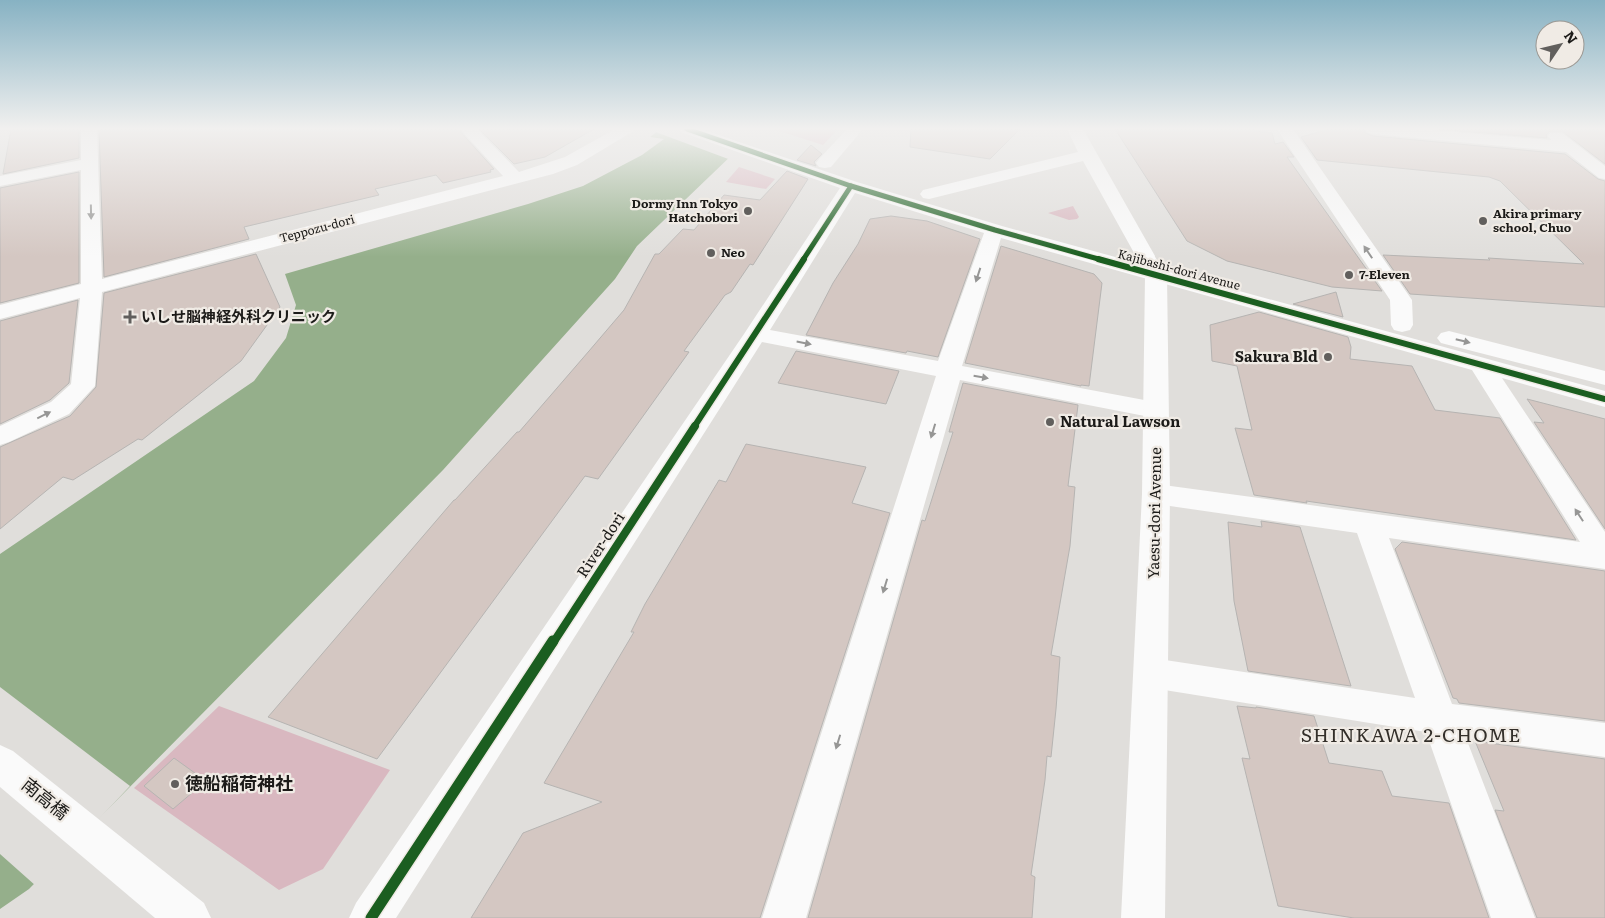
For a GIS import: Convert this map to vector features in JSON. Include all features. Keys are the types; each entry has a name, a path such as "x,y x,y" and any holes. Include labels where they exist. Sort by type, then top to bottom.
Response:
{"street":[{"path":"0,181 46,172"},
{"path":"0,436 60,408 83,386 92,288 90,172"},
{"path":"509,172 515,178"},
{"name":"Teppozu-dori","path":"0,312 538,172"},
{"name":"Kajibashi-dori Avenue","path":"818,172 851,186 995,230 1402,326 1605,378"},
{"name":"Kajibashi-dori Avenue","path":"855,172 1150,266 1482,366 1605,399"},
{"path":"929,194 1019,172"},
{"name":"Yaesu-dori Avenue","path":"1097,172 1150,266 1156,494 1143,918"},
{"path":"1315,172 1401,300 1402,326"},
{"name":"River-dori","path":"371,918 756,334 851,186"},
{"path":"784,918 948,381 950,362 990,239 995,230"},
{"path":"756,334 1155,410"},
{"path":"1482,366 1605,556"},
{"path":"1156,494 1369,525 1605,556"},
{"path":"1369,525 1513,918"},
{"path":"1152,672 1439,718 1605,740"},
{"name":"南高橋","path":"0,763 189,918"}],"shaded area":[{"path":"610,172 714,172 637,246 615,279 443,470 29,889 0,909 0,554 254,381 286,338 296,305 285,274 528,204 583,186"},
{"path":"735,172 754,172 775,179 766,189 726,182"},
{"path":"1073,206 1079,217 1077,219 1069,220 1048,213"},
{"path":"219,706 390,770 323,869 279,890 134,788"}],"pier":[{"path":"0,687 130,786 36,886 0,854"}],"building":[{"path":"79,172 79,283 0,303 0,188"},
{"path":"100,172 491,172 443,183 436,175 375,189 379,195 244,227 249,239 104,277"},
{"path":"786,172 808,179 753,265 750,264 731,292 725,295 684,351 689,352 598,479 585,476 377,759 268,717 454,500 519,432 624,310 655,254 659,254 683,229 694,230 724,195 760,200"},
{"path":"1143,172 1298,172 1382,291 1332,287 1227,261 1187,241"},
{"path":"1437,172 1589,172 1598,179 1605,181 1605,307 1410,294 1383,255 1490,260 1488,258 1584,264 1500,181 1489,177"},
{"path":"891,216 927,221 980,239 938,357 806,335 833,283 858,244 870,219"},
{"path":"1001,246 1094,274 1102,283 1089,386 965,363"},
{"path":"256,254 280,307 241,361 142,440 138,439 73,480 63,477 0,529 0,447 70,416 96,387 104,293"},
{"path":"1336,292 1343,317 1293,304"},
{"path":"78,300 69,383 50,400 0,424 0,321"},
{"path":"1259,312 1348,337 1351,347 1350,359 1412,366 1435,410 1500,418 1576,540 1254,495 1235,428 1252,430 1237,366 1212,361 1210,325"},
{"path":"796,351 899,371 886,404 778,383"},
{"path":"963,383 1078,405 1068,486 1075,487 1070,546 1051,655 1060,657 1056,709 1051,757 1047,756 1031,875 1035,877 1032,918 808,918 922,520 925,521 953,432 949,432"},
{"path":"1527,399 1605,419 1605,529 1534,422 1544,423"},
{"path":"746,444 866,467 852,503 890,513 760,918 471,918 523,833 602,802 544,783 634,632 631,632 645,604 719,480 726,482"},
{"path":"1261,521 1300,527 1351,686 1248,671 1234,601 1228,522 1262,527"},
{"path":"1402,542 1605,571 1605,721 1459,703 1457,699 1453,698 1395,549"},
{"path":"1237,706 1314,716 1329,763 1382,771 1392,796 1449,803 1489,918 1354,918 1278,906 1242,758 1250,759"},
{"path":"1475,741 1605,759 1605,918 1537,918 1495,810 1504,811"},
{"name":"徳船稲荷神社","path":"174,758 206,781 173,809 144,786"}],"cycle path":[{"path":"810,172 995,230 1605,399"},
{"path":"371,918 756,334 851,186"}],"place":[{"name":"Dormy Inn Tokyo Hatchobori","path":"748,211"},
{"name":"Akira primary school, Chuo","path":"1483,221"},
{"name":"Neo","path":"711,253"},
{"name":"7-Eleven","path":"1349,275"},
{"name":"いしせ脳神経外科クリニック","path":"130,317"},
{"name":"Sakura Bld","path":"1328,357"},
{"name":"Natural Lawson","path":"1050,422"},
{"name":"徳船稲荷神社","path":"175,784"}],"district":[{"name":"SHINKAWA 2-CHOME","path":"1411,735"}]}
